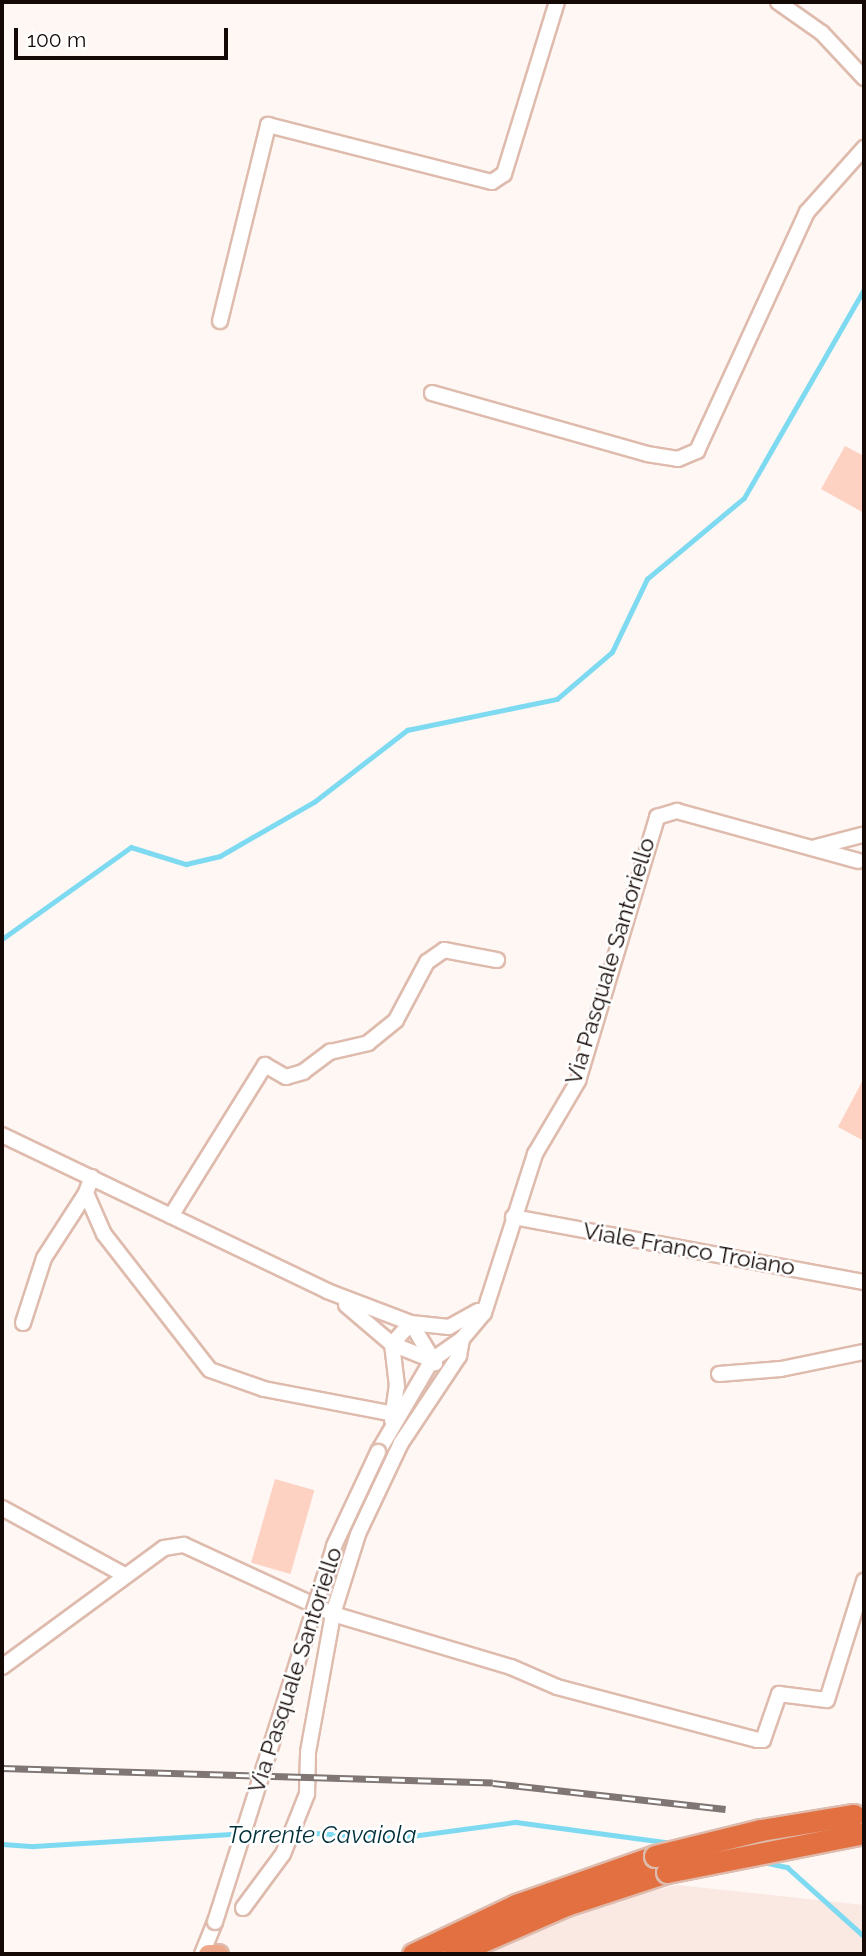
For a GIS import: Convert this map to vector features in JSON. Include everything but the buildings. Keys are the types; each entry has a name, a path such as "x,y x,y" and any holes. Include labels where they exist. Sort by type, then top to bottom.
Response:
{"highway":[{"path":"413,1954 436,1941 549,1892 661,1864 861,1821"},
{"path":"464,1950 661,1864"}],"main road":[{"path":"208,1954 219,1954"}],"street":[{"path":"220,321 268,125 492,182 504,174 556,2"},
{"path":"778,2 822,33 864,78"},
{"path":"432,393 647,454 678,459 696,451 807,212 864,148"},
{"name":"Via Pasquale Santoriello","path":"462,1339 484,1313 535,1154 578,1081 657,817 677,811 816,847 861,863"},
{"path":"861,863 863,833"},
{"name":"Via Pasquale Santoriello","path":"816,847 863,833"},
{"path":"172,1216 265,1065 286,1077 303,1072 330,1052 368,1043 396,1020 427,962 444,950 497,960"},
{"path":"2,1135 327,1291 411,1323 449,1327 474,1317 488,1296"},
{"path":"23,1323 44,1258 86,1193 92,1177"},
{"path":"86,1193 104,1234 210,1370 264,1389 392,1419 392,1344 411,1323"},
{"name":"Viale Franco Troiano","path":"513,1217 864,1282"},
{"path":"327,1291 373,1322 392,1344 432,1360"},
{"path":"411,1323 432,1360 447,1377"},
{"path":"449,1327 462,1339"},
{"path":"432,1360 462,1339"},
{"path":"243,1908 289,1841 307,1794 308,1752 333,1614 358,1534 401,1443 447,1377 462,1339"},
{"path":"719,1374 781,1369 864,1352"},
{"name":"Via Pasquale Santoriello","path":"202,1954 215,1922 334,1546 392,1419 432,1360"},
{"path":"2,1508 126,1576"},
{"path":"2,1667 164,1548 184,1545 333,1614 511,1667 557,1687 757,1741 763,1740 779,1694 827,1700 864,1581"},
{"name":"Via Pasquale Santoriello","path":"215,1922 219,1954"}],"shaded area":[{"path":"845,446 864,456 864,513 821,489"},
{"path":"864,1078 864,1141 838,1127"},
{"path":"275,1479 314,1490 290,1574 251,1563"},
{"path":"677,1885 864,1905 864,1954 400,1954"}],"waterway":[{"path":"2,939 131,847 186,864 220,856 314,802 407,730 557,699 612,652 647,579 744,498 864,289"},
{"name":"Torrente Cavaiola","path":"2,1844 34,1846 281,1831 397,1838 516,1822 672,1843"},
{"name":"Torrente Cavaiola","path":"763,1862 787,1867 864,1936"}],"railway":[{"path":"2,1768 493,1783 726,1809"}]}
